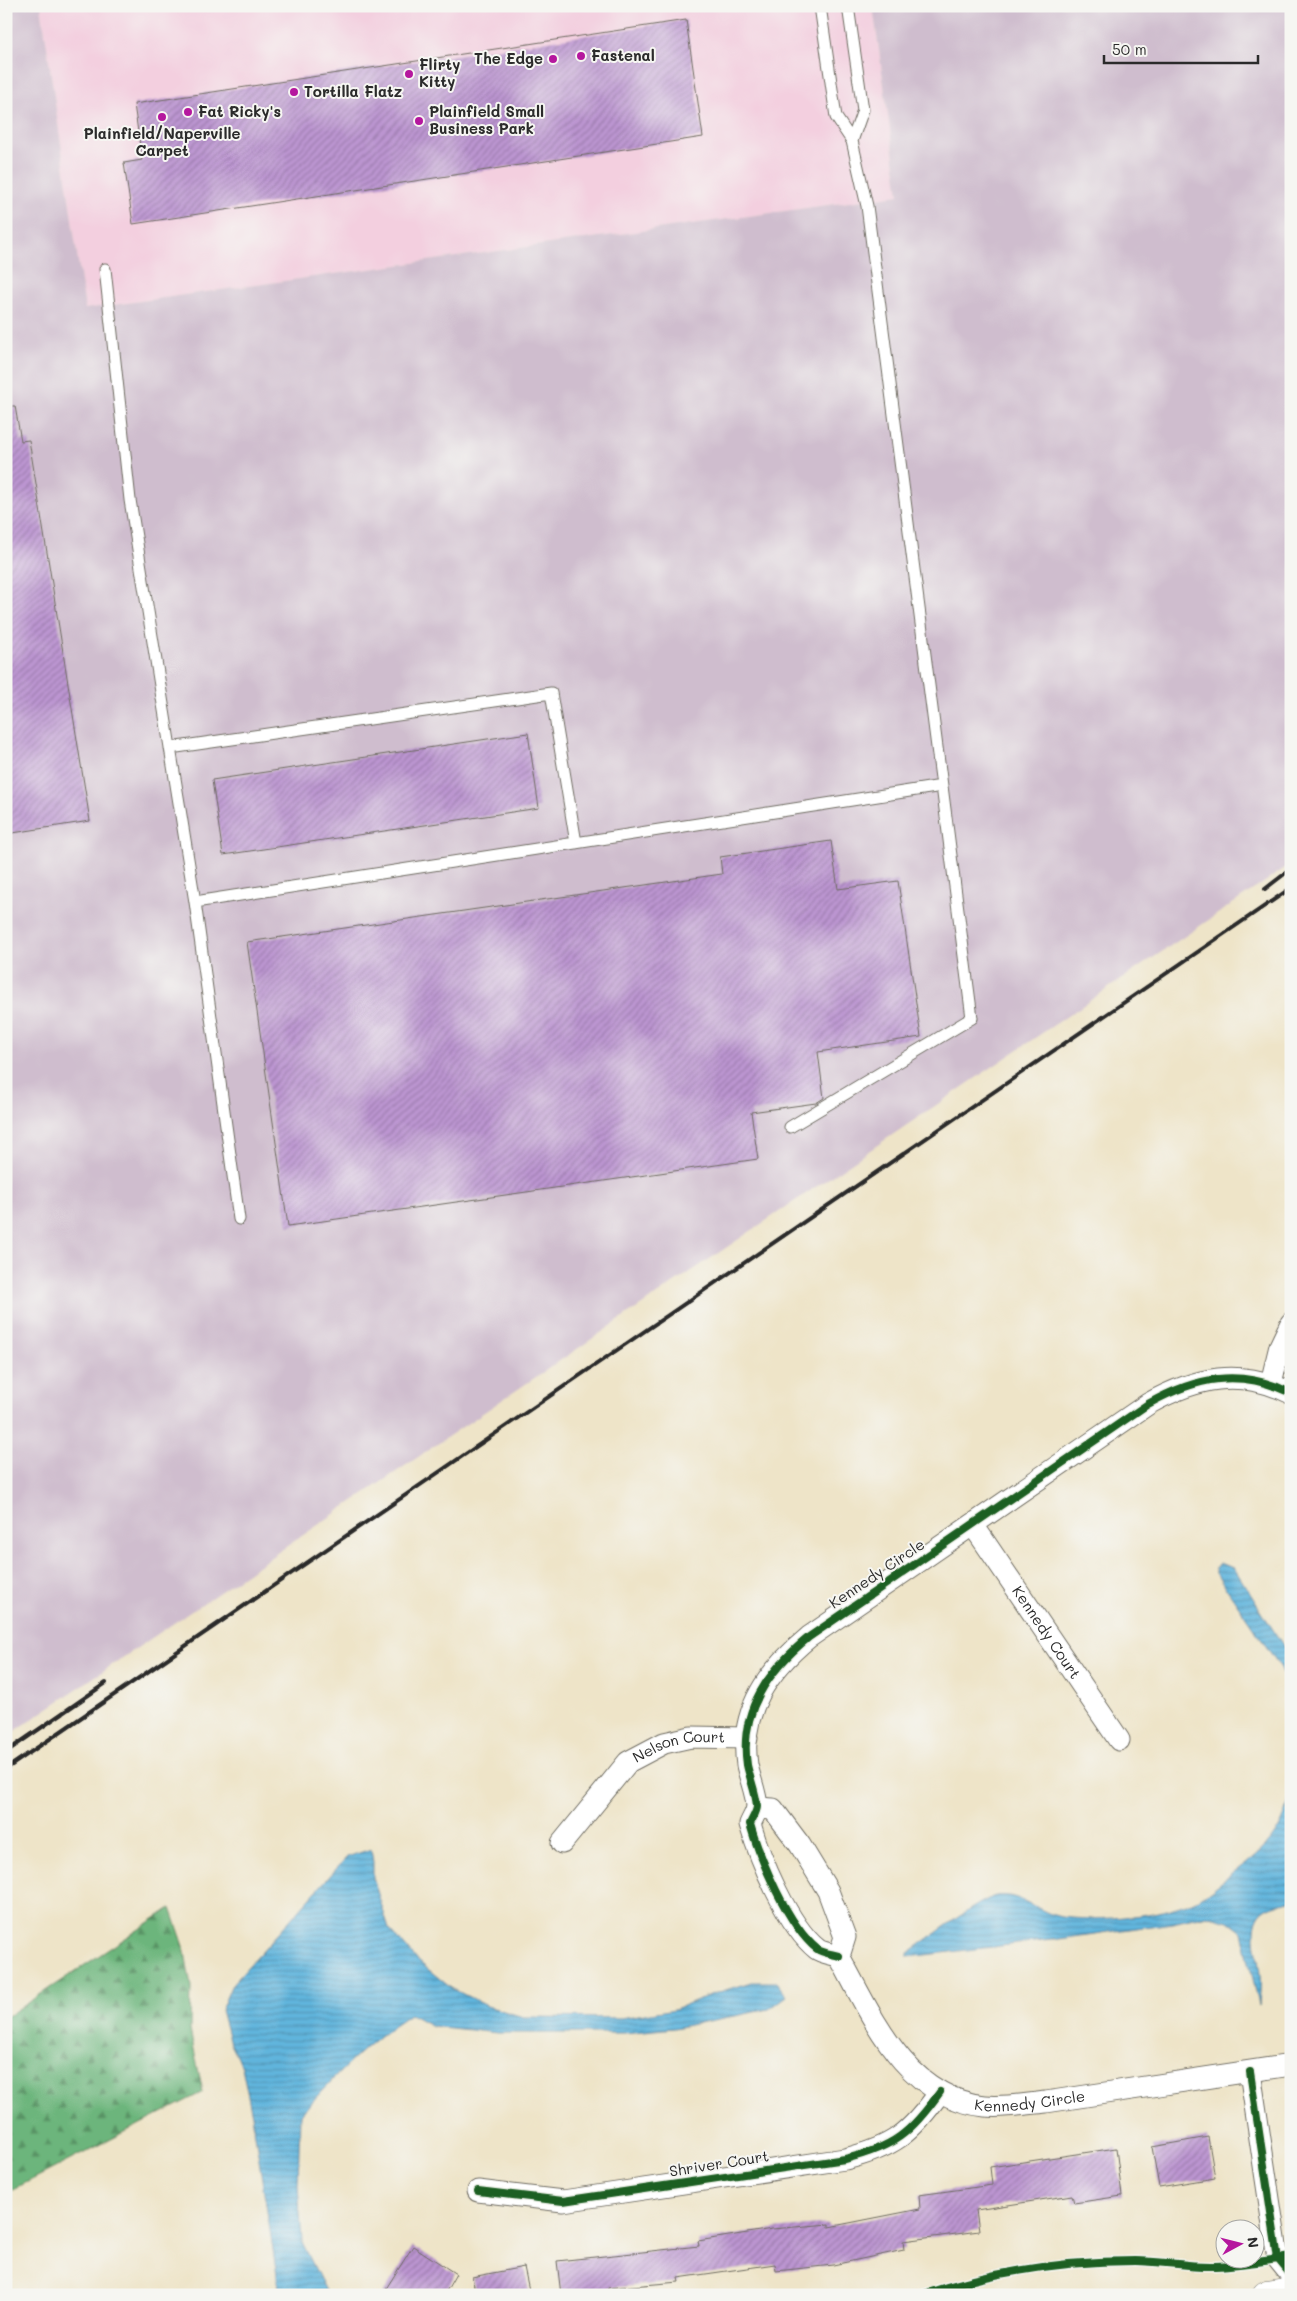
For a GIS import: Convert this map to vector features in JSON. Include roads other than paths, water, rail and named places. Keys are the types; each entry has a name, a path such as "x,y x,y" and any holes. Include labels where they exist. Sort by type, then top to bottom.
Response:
{"street":[{"path":"1271,1383 1280,1346 1291,1323"},
{"name":"Kennedy Circle","path":"1291,1393 1271,1383 1248,1379 1221,1379 1195,1382 1172,1391 1148,1404 809,1637 789,1653 761,1688 753,1707 747,1738 747,1763 757,1808 750,1824 756,1847 770,1878 810,1943 819,1951 839,1956 877,2026 895,2053 914,2073 940,2092 957,2099 984,2106 1006,2106 1046,2102 1291,2065"},
{"name":"Kennedy Court","path":"972,1525 1119,1740"},
{"name":"Nelson Court","path":"562,1843 628,1762 664,1743 691,1737 747,1738"},
{"path":"757,1808 772,1809 800,1844 828,1891 845,1937 839,1956"},
{"path":"1250,2072 1278,2259 1291,2275"},
{"name":"Shriver Court","path":"478,2191 563,2201 845,2159 868,2154 908,2132 940,2092"},
{"path":"1266,2295 1291,2291"}],"lane":[{"path":"790,1127 972,1018 868,206 852,141 836,117 820,6"},
{"path":"848,6 862,110 852,141"},
{"path":"105,269 130,500 195,902 239,1219"},
{"path":"170,748 551,693 576,843"},
{"path":"195,902 942,786"}],"water":[{"path":"1219,1563 1234,1568 1291,1658 1291,1706 1289,1688 1281,1668 1216,1573 1215,1568"},
{"path":"1291,1793 1291,1901 1268,1908 1258,1918 1255,1942 1260,1978 1259,2005 1242,1932 1228,1921 1207,1915 1172,1923 1059,1939 908,1957 908,1953 952,1921 977,1905 997,1896 1014,1897 1046,1912 1062,1917 1093,1919 1149,1914 1182,1906 1208,1892 1269,1843 1282,1821"},
{"path":"371,1849 373,1878 389,1929 418,1961 451,1988 487,2006 523,2017 621,2018 675,2009 751,1982 776,1982 787,1996 769,2009 674,2028 624,2033 498,2033 432,2026 410,2014 379,2036 352,2060 300,2115 298,2185 302,2242 328,2295 280,2295 252,2115 242,2067 230,2043 221,2010 232,1984 347,1857"}],"railway":[{"path":"1265,889 1291,869"},
{"path":"6,1769 1291,888"},
{"path":"6,1752 106,1683"}],"place":[{"name":"Fastenal","path":"581,56"},
{"name":"The Edge","path":"553,59"},
{"name":"Flirty Kitty","path":"409,74"},
{"name":"Tortilla Flatz","path":"294,92"},
{"name":"Fat Ricky's","path":"188,112"},
{"name":"Plainfield/Naperville Carpet","path":"162,117"},
{"name":"Plainfield Small Business Park","path":"419,121"}]}
